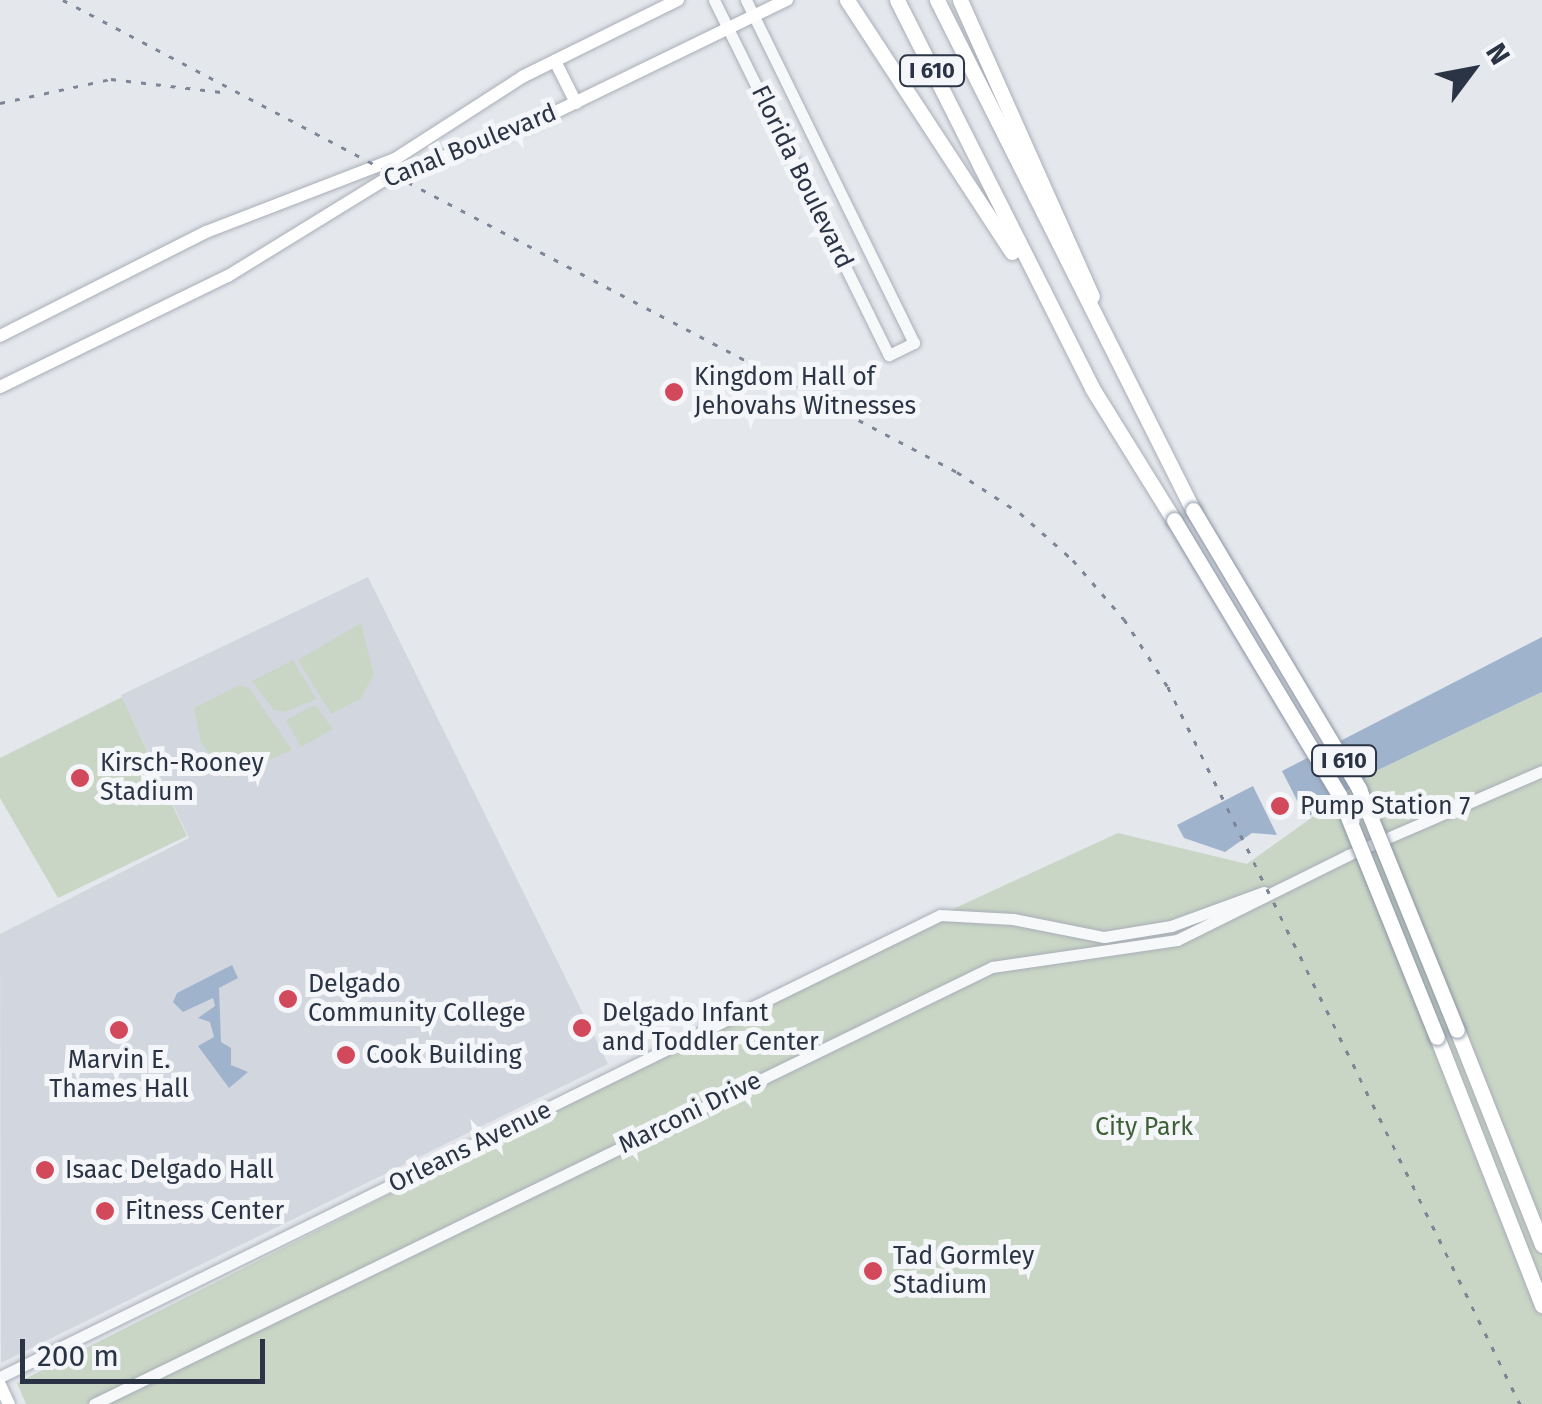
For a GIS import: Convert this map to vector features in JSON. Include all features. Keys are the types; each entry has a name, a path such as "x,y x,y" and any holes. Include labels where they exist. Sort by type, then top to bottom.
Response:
{"highway":[{"path":"847,0 1006,242 1092,388"},
{"name":"I 610","path":"897,0 1092,388 1339,795 1542,1305"},
{"name":"I 610","path":"937,0 1120,375 1193,510 1359,789 1542,1244"},
{"path":"960,0 1078,258 1120,375"}],"main road":[{"name":"Canal Boulevard","path":"0,336 206,232 395,158 555,61 678,0"},
{"name":"Canal Boulevard","path":"0,387 228,276 387,178 576,103 788,0"},
{"path":"555,61 576,103"},
{"path":"0,1381 10,1404"}],"street":[{"name":"Florida Boulevard","path":"714,0 889,355 914,342 746,0"},
{"path":"757,86 782,74"},
{"path":"809,191 834,179"},
{"name":"Marconi Drive","path":"94,1404 992,967 1177,940 1302,877 1542,771"},
{"name":"Marconi Drive","path":"940,915 1013,919 1104,937 1171,926 1302,877"},
{"name":"Orleans Avenue","path":"0,1381 940,915"}],"shaded area":[{"name":"Delgado Community College","path":"368,577 608,1064 1,1363 0,934 189,838 121,695"}],"green space":[{"path":"361,623 374,675 360,699 331,714 298,660"},
{"path":"293,660 316,699 285,712 274,710 252,681"},
{"path":"239,685 249,688 292,750 227,778 201,742 194,708"},
{"name":"City Park","path":"1542,692 1542,1404 26,1404 17,1383 940,915 1118,833 1247,864 1378,770"},
{"name":"Kirsch-Rooney Stadium","path":"122,697 187,836 58,898 0,798 0,758"},
{"path":"315,705 333,729 301,747 286,720"}],"water":[{"path":"1542,637 1542,692 1378,770 1306,818 1282,771"},
{"path":"1253,786 1277,835 1252,833 1225,852 1184,838 1177,825"},
{"path":"232,965 238,978 219,988 221,1042 231,1048 231,1065 248,1072 229,1088 198,1046 214,1037 210,1022 198,1018 215,1006 213,998 183,1012 173,1002 177,993"}],"railway":[{"path":"63,0 957,472 1020,513 1073,560 1124,619 1168,687 1520,1404"},
{"path":"0,103 111,79 221,92"}],"place":[{"name":"Kingdom Hall of Jehovahs Witnesses","path":"674,392"},
{"name":"Kirsch-Rooney Stadium","path":"80,778"},
{"name":"Pump Station 7","path":"1280,806"},
{"name":"Delgado Community College","path":"288,999"},
{"name":"Delgado Infant and Toddler Center","path":"582,1028"},
{"name":"Marvin E. Thames Hall","path":"119,1030"},
{"name":"Cook Building","path":"346,1055"},
{"name":"Isaac Delgado Hall","path":"45,1170"},
{"name":"Fitness Center","path":"105,1211"},
{"name":"Tad Gormley Stadium","path":"873,1271"}]}
